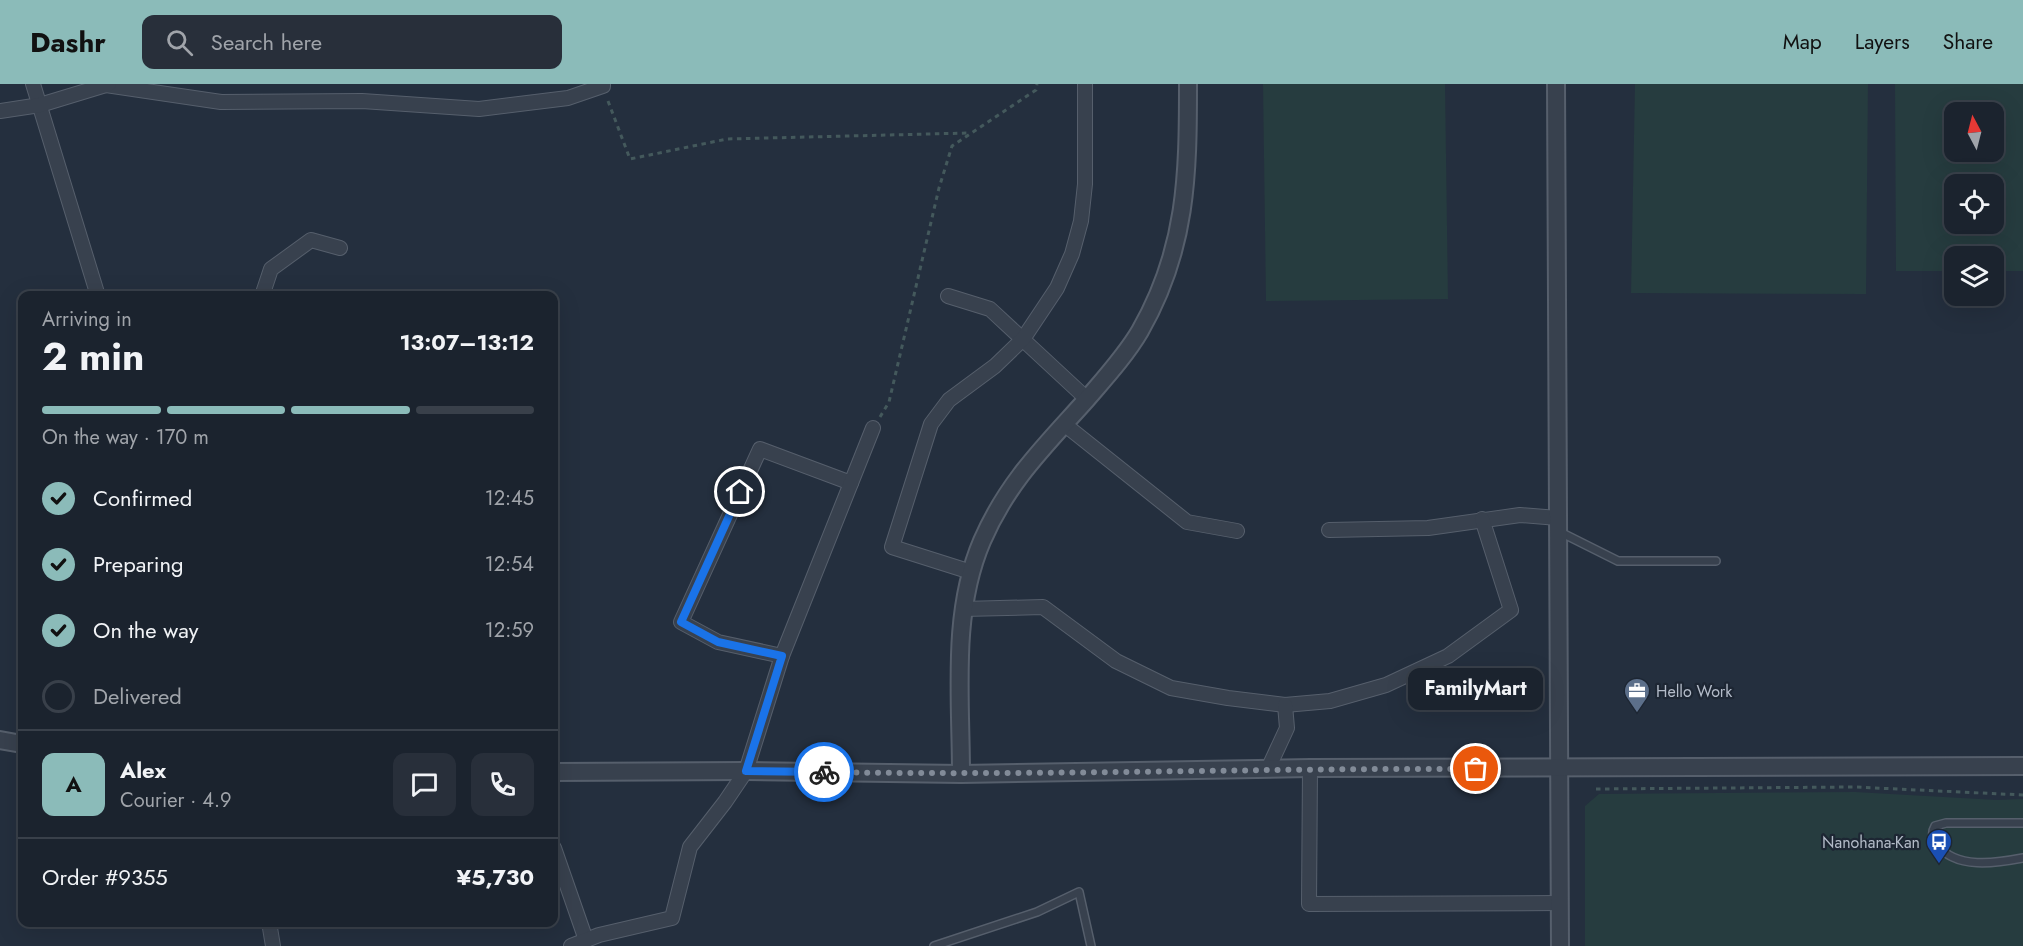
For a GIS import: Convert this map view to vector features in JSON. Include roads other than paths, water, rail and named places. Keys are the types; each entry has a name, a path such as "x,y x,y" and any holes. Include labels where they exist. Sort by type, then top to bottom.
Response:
{"street":[{"path":"33,84 96,291"},
{"path":"971,572 892,547 931,424 949,400 995,366 1023,339 1057,288 1072,254 1081,221 1085,184 1086,84"},
{"path":"961,774 960,651 963,609 971,572 981,542 1002,501 1034,457 1087,399 1140,332 1159,293 1181,223 1187,183 1188,84"},
{"path":"1556,84 1560,946"},
{"path":"0,111 40,105 108,85 220,102 362,101 479,109 567,98 603,85"},
{"path":"264,291 272,269 311,240 340,249"},
{"path":"948,296 971,301 990,309 1087,399"},
{"path":"1064,424 1187,522 1237,531"},
{"path":"571,946 599,935 672,918 690,847 746,771 782,656 873,428"},
{"path":"782,656 718,642 681,622 760,448 851,483"},
{"path":"1329,530 1428,528 1520,515 1558,525"},
{"path":"963,609 1043,608 1116,661 1171,688 1286,705 1330,701 1386,685 1448,656 1511,610 1482,519"},
{"path":"1268,769 1287,728 1286,705"},
{"path":"0,740 18,743"},
{"path":"558,772 746,771 961,774 1310,768 2023,766"},
{"path":"1310,768 1309,904 1560,903"},
{"path":"558,860 586,940"},
{"path":"270,927 273,946"}],"lane":[{"path":"1558,525 1618,561 1716,561"},
{"path":"2023,822 1946,823 1935,826 1932,831 1938,846 1963,861 1983,863 2023,858"},
{"path":"934,946 1037,912 1079,892 1091,946"}],"place":[{"name":"Hello Work","path":"1637,714"},
{"name":"FamilyMart","path":"1476,769"},
{"name":"Nanohana-Kan","path":"1939,865"}]}
